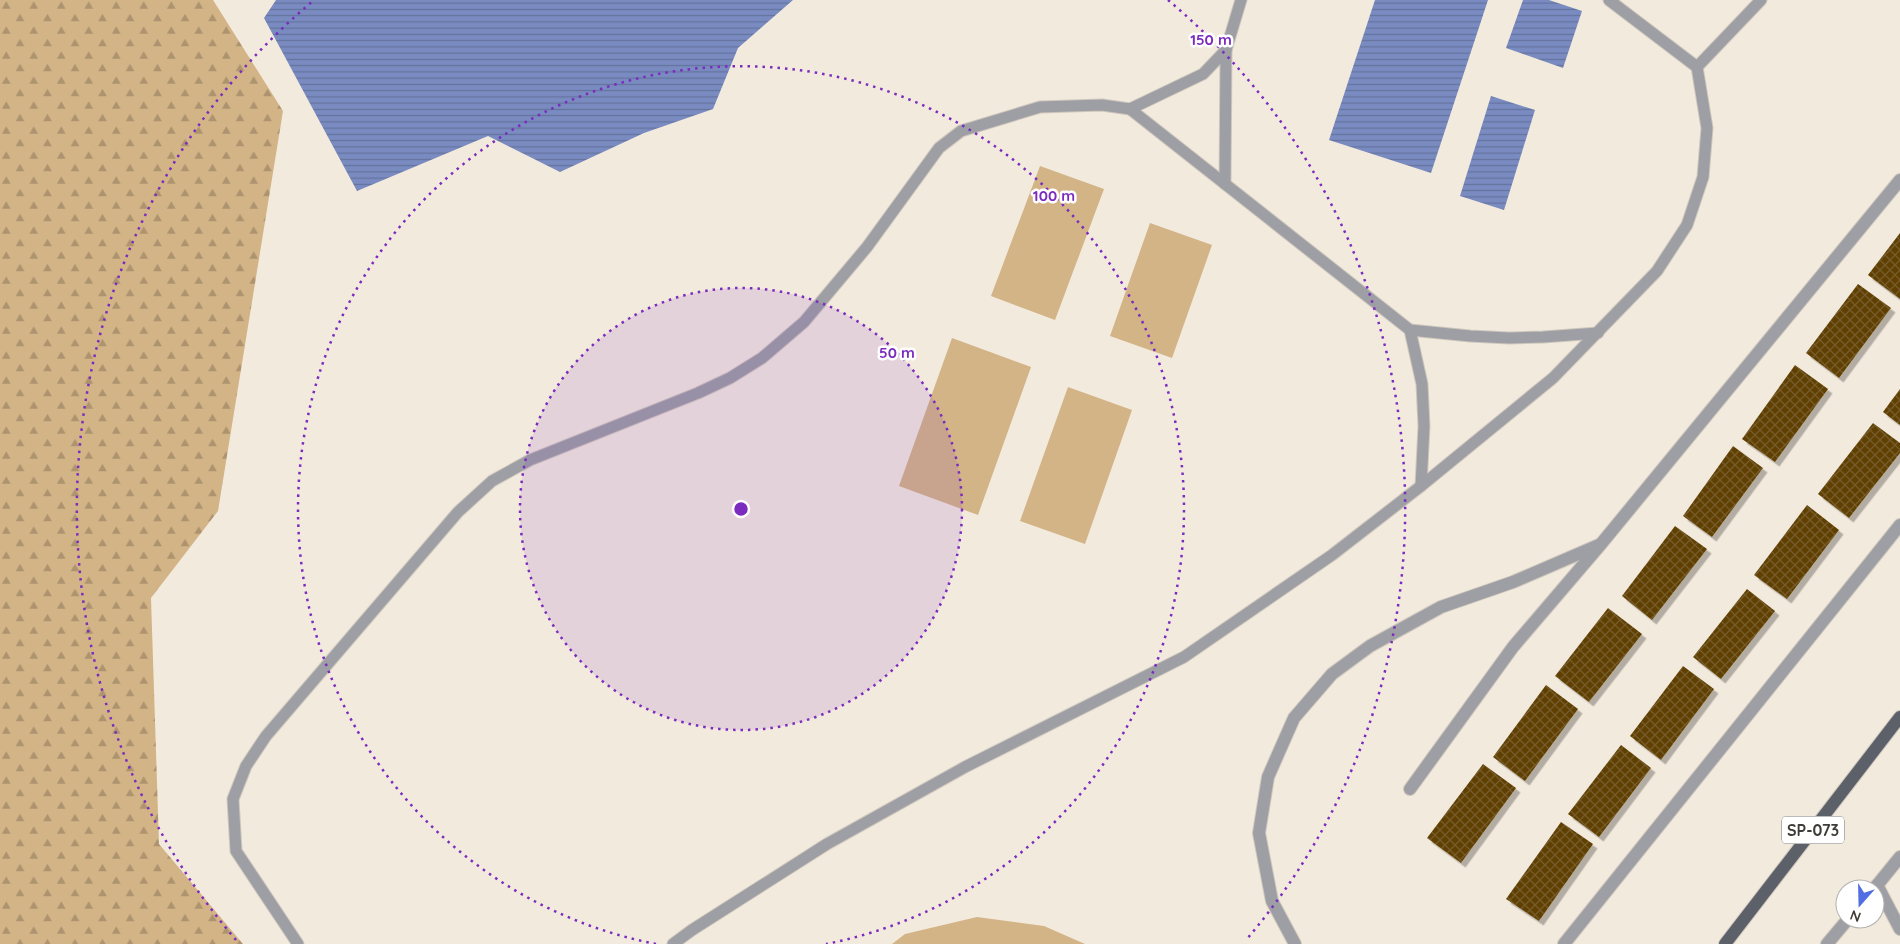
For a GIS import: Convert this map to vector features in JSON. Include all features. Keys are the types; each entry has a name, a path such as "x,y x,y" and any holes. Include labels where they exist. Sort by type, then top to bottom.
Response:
{"main road":[{"name":"SP-073","path":"1725,944 1900,716"}],"street":[{"path":"1410,789 1513,647 1601,544 1900,180"},
{"path":"1564,944 1900,525"},
{"path":"1295,944 1272,901 1259,833 1268,776 1294,718 1332,674 1370,646 1440,607 1513,582 1601,544"},
{"path":"1882,879 1900,858"},
{"path":"1885,904 1900,929"},
{"path":"1826,944 1839,929"}],"lane":[{"path":"1225,184 1226,50 1241,0"},
{"path":"673,944 692,930 844,835 965,767 1184,657 1332,555 1421,486 1553,378 1598,333 1656,271 1687,225 1703,177 1707,128 1697,67 1609,0"},
{"path":"1697,67 1761,0"},
{"path":"1130,109 1202,74 1226,50"},
{"path":"298,944 236,852 233,800 246,766 266,736 458,512 492,481 530,460 698,393 730,378 762,358 804,322 867,247 939,148 961,131 1040,107 1102,105 1130,109 1410,330 1509,338 1598,333"},
{"path":"1410,330 1422,384 1424,426 1421,486"}],"green space":[{"path":"0,0 213,0 283,111 218,511 151,598 159,844 243,944 0,944"},
{"path":"1040,166 1104,189 1055,320 991,296"},
{"path":"1150,223 1212,245 1172,358 1110,336"},
{"path":"952,338 1031,367 978,515 899,486"},
{"path":"1068,387 1132,410 1085,544 1020,521"},
{"path":"977,917 1044,926 1085,944 892,944 905,934"}],"water":[{"path":"276,0 793,0 738,48 713,109 644,133 560,172 488,136 357,191 264,18"},
{"path":"1375,0 1488,0 1431,173 1329,140"},
{"path":"1523,0 1549,0 1582,11 1563,68 1506,48"},
{"path":"1491,96 1535,110 1504,210 1460,196"}],"building":[{"path":"1900,233 1900,299 1868,275"},
{"path":"1858,284 1891,308 1839,378 1806,353"},
{"path":"1795,365 1828,389 1775,462 1742,439"},
{"path":"1900,389 1900,425 1883,412"},
{"path":"1873,423 1900,443 1900,453 1849,518 1818,494"},
{"path":"1733,446 1763,468 1712,537 1683,516"},
{"path":"1807,505 1839,530 1787,599 1754,575"},
{"path":"1675,526 1707,549 1652,620 1622,596"},
{"path":"1747,589 1775,611 1721,679 1693,657"},
{"path":"1608,608 1642,634 1589,702 1555,676"},
{"path":"1683,666 1714,689 1661,760 1630,736"},
{"path":"1546,685 1578,709 1525,781 1493,757"},
{"path":"1621,745 1651,768 1599,837 1568,814"},
{"path":"1483,764 1516,788 1461,863 1427,838"},
{"path":"1561,822 1593,844 1539,921 1506,899"}]}
